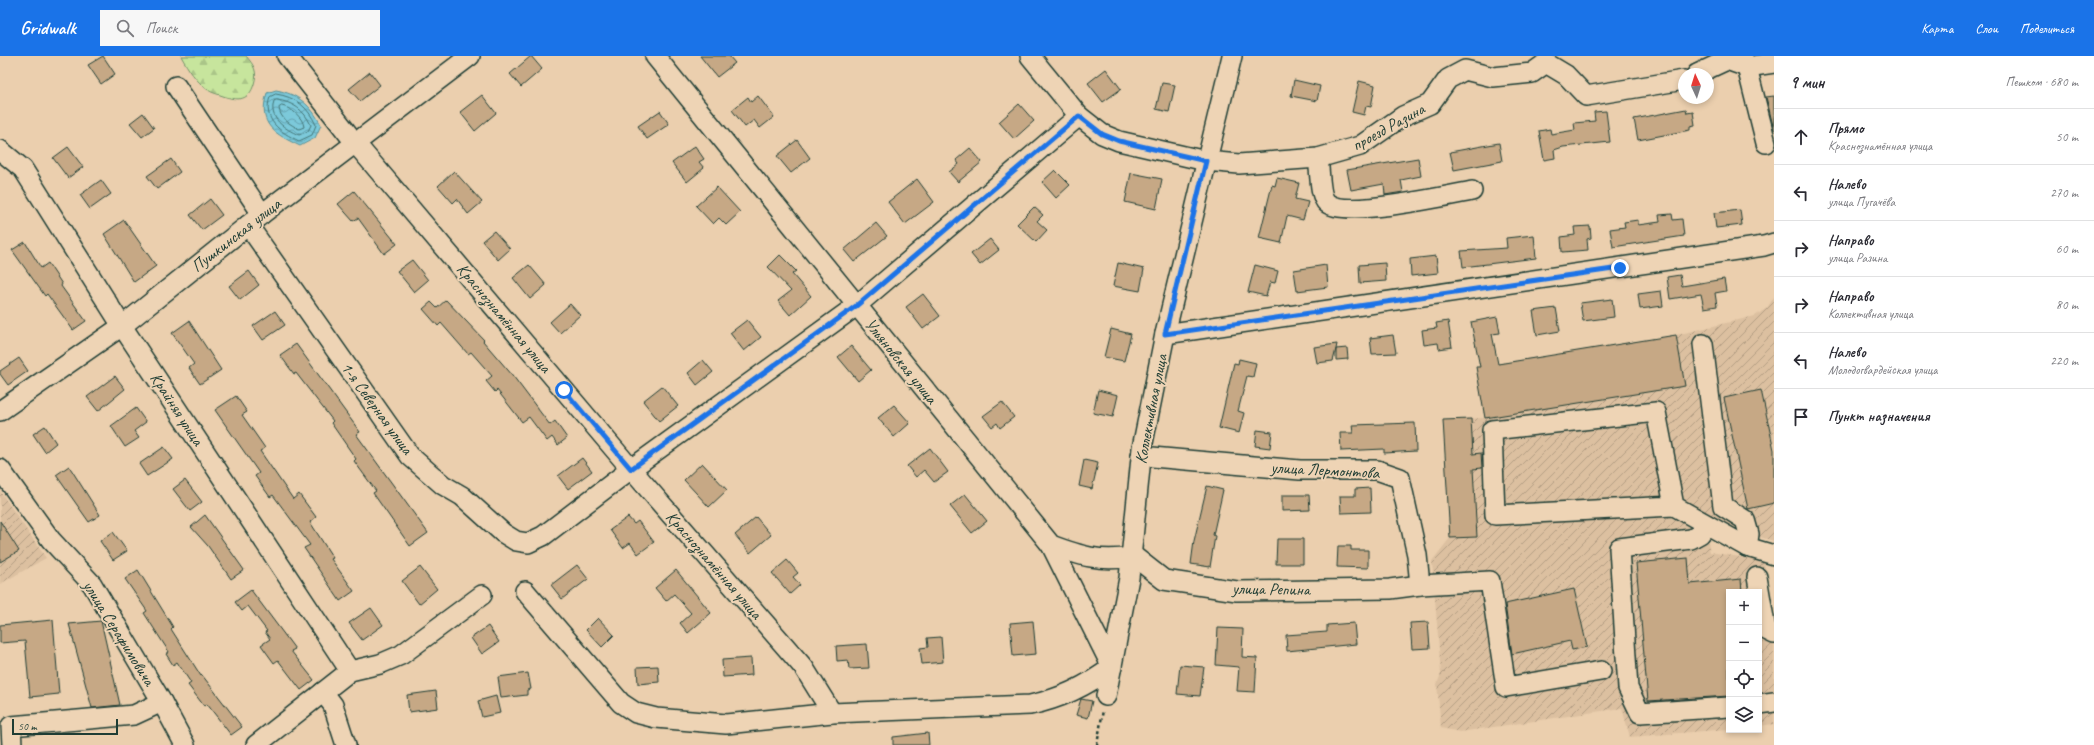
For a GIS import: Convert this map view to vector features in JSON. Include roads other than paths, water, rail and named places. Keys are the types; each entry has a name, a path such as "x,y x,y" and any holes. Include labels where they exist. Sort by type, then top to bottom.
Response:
{"street":[{"name":"Краснознамённая улица","path":"287,56 356,144 631,469 804,668 832,713"},
{"name":"Пушкинская улица","path":"0,412 122,326 255,220 470,56"},
{"name":"Ульяновская улица","path":"655,56 1051,545 1082,557 1114,559 1131,556"},
{"name":"проезд Разина","path":"1030,56 1079,116 1102,134 1119,141 1206,161 1239,164 1318,158 1360,146 1403,116 1430,104 1448,79 1465,70 1493,77 1532,73 1545,60 1566,75 1586,96 1678,81"},
{"name":"Коллективная улица","path":"1106,696 1129,578 1141,456 1165,334 1232,56"},
{"path":"1710,68 1727,60 1774,63"},
{"path":"1745,61 1766,144"},
{"name":"1-я Северная улица","path":"176,86 255,220 410,456 443,485 462,496 510,537 516,541 528,543 543,536 631,469 856,306 1079,116"},
{"name":"Крайняя улица","path":"0,150 24,169 122,326 350,671"},
{"path":"1318,158 1321,190 1326,202 1333,206 1345,209 1411,202 1472,191"},
{"path":"1165,334 1620,268 1764,246 1774,243"},
{"path":"1703,344 1723,506 1745,520 1749,534 1747,547"},
{"path":"1674,506 1656,412 1492,430 1495,515 1674,506 1747,547 1774,555"},
{"name":"улица Лермонтова","path":"1141,456 1300,470 1377,470 1400,478 1418,555 1420,585"},
{"name":"улица Серафимовича","path":"0,469 51,540 92,584 162,702 185,745"},
{"path":"1707,525 1700,534 1691,539 1619,548 1628,688 1640,713 1726,706"},
{"path":"525,591 621,703 636,713 656,718 726,724 832,713 1030,706 1050,701 1093,681 1112,667 1051,545"},
{"name":"улица Репина","path":"1131,556 1164,580 1237,591 1390,589 1420,585 1490,581 1506,687 1601,671"},
{"path":"1757,577 1766,630 1774,634"},
{"path":"256,745 350,671 380,664 401,655 482,595"},
{"path":"323,692 333,705 346,745"},
{"path":"12,745 12,726 134,715 162,702"},
{"path":"1762,704 1774,702"}],"water":[{"path":"276,90 291,94 308,106 313,112 321,125 315,138 300,146 283,137 270,127 266,121 264,113 265,104 267,93"}]}
